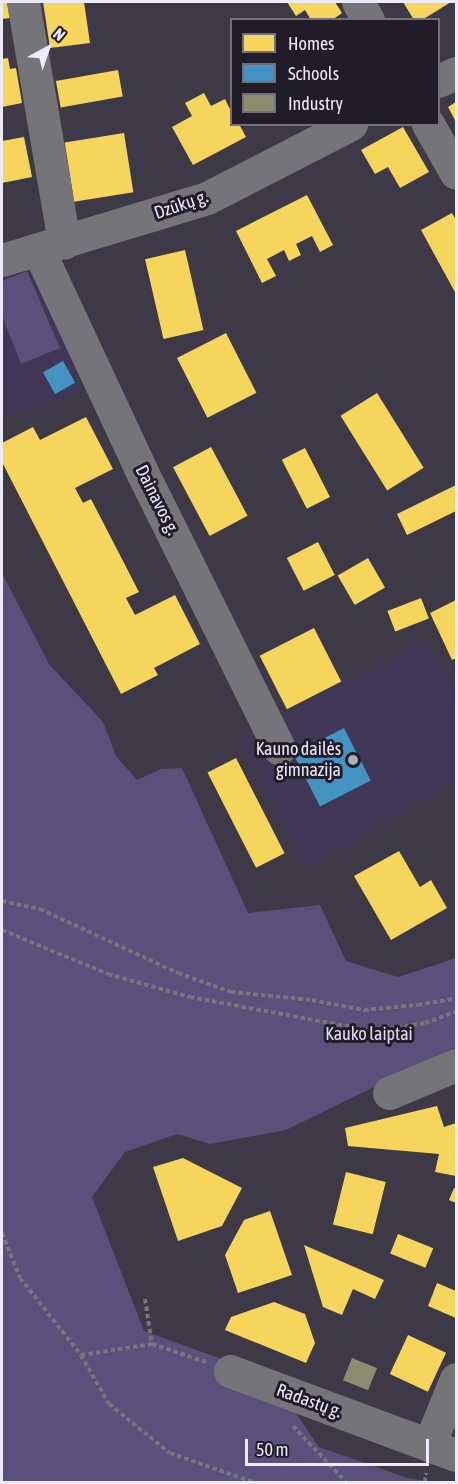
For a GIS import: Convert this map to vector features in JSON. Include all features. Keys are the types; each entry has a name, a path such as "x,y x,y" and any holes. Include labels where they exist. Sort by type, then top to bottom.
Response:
{"street":[{"name":"Dainavos g.","path":"23,2 52,247 140,468 279,748"},
{"path":"358,2 367,18"},
{"path":"440,80 456,73"},
{"name":"Dzūkų g.","path":"2,260 52,247 207,198 347,126"},
{"path":"429,126 456,173"},
{"path":"389,1094 456,1065"},
{"name":"Radastų g.","path":"230,1371 443,1450"},
{"path":"443,1450 456,1379"}],"path":[{"path":"2,901 40,909 178,973 231,992 312,1000 364,1010 418,1005 456,998"},
{"path":"2,930 108,974 190,997 293,1016 383,1030 425,1023 456,1012"},
{"path":"2,1233 20,1278 81,1355 109,1404 170,1453 253,1482"},
{"path":"145,1299 152,1344"},
{"path":"81,1355 152,1344 230,1371"},
{"path":"285,1418 346,1482"}],"shaded area":[{"path":"32,266 86,391 2,418 2,272"},
{"name":"Kauno dailės gimnazija","path":"427,640 456,693 456,782 306,869 238,738"}],"green space":[{"path":"27,271 60,348 21,364 2,316 2,281"},
{"name":"Kauko laiptai","path":"2,573 49,664 103,722 116,756 137,780 161,769 182,768 248,913 320,905 346,961 398,977 456,958 456,1047 286,1130 210,1144 177,1134 125,1152 92,1197 144,1331 271,1377 319,1447 408,1478 434,1482 2,1482"}],"building: Homes":[{"path":"2,2 7,2 10,18 2,19"},
{"path":"43,2 84,2 90,43 50,48"},
{"path":"287,2 335,2 342,13 335,18 310,18 305,10 296,16"},
{"path":"403,2 451,2 425,18 413,18"},
{"path":"8,58 10,69 16,68 22,103 2,107 2,59"},
{"path":"118,70 123,97 61,108 56,81"},
{"path":"204,93 211,106 225,99 230,109 230,126 240,126 246,137 193,165 172,127 192,116 185,103"},
{"path":"456,102 456,122 448,107"},
{"path":"403,127 429,172 400,188 388,167 375,174 361,150"},
{"path":"124,133 133,192 74,202 65,142"},
{"path":"24,137 32,177 2,183 2,141"},
{"path":"307,195 333,245 320,252 312,236 296,244 301,255 289,261 284,250 267,259 276,276 262,283 236,231"},
{"path":"452,213 456,220 456,294 421,230"},
{"path":"185,250 203,330 163,339 145,259"},
{"path":"226,333 256,393 207,418 177,358"},
{"path":"377,393 424,468 387,490 341,416"},
{"path":"86,417 113,469 75,488 83,503 91,499 139,592 126,598 135,615 175,595 200,644 154,668 158,675 121,694 2,462 2,443 33,427 40,440"},
{"path":"211,447 248,516 210,536 173,467"},
{"path":"305,448 330,497 307,509 282,460"},
{"path":"456,485 456,511 407,535 397,514"},
{"path":"318,542 335,575 304,591 287,558"},
{"path":"368,558 385,587 355,605 338,576"},
{"path":"421,598 429,619 395,631 387,611"},
{"path":"456,600 456,658 452,660 430,613"},
{"path":"314,628 341,681 287,709 260,656"},
{"path":"236,758 285,853 256,868 207,773"},
{"path":"399,851 420,887 431,880 447,908 391,940 354,876"},
{"path":"437,1106 444,1127 456,1123 456,1176 435,1172 439,1154 348,1146 345,1128"},
{"path":"183,1158 242,1188 222,1226 178,1241 153,1167"},
{"path":"346,1172 386,1182 373,1234 333,1224"},
{"path":"454,1188 456,1189 456,1203 449,1200"},
{"path":"270,1211 292,1275 238,1293 225,1255 244,1220"},
{"path":"398,1234 433,1248 425,1268 390,1253"},
{"path":"304,1245 384,1280 375,1299 353,1289 342,1315 323,1307"},
{"path":"437,1283 456,1291 456,1318 428,1306"},
{"path":"274,1302 305,1314 315,1343 306,1363 225,1330 231,1317"},
{"path":"408,1335 446,1353 428,1392 390,1374"}],"building: Schools":[{"path":"63,361 75,383 55,394 43,372"},
{"path":"344,728 371,781 320,806 293,754"}],"building: Industry":[{"path":"352,1358 377,1368 368,1390 343,1380"}],"place":[{"name":"Kauno dailės gimnazija","path":"353,760"}]}
